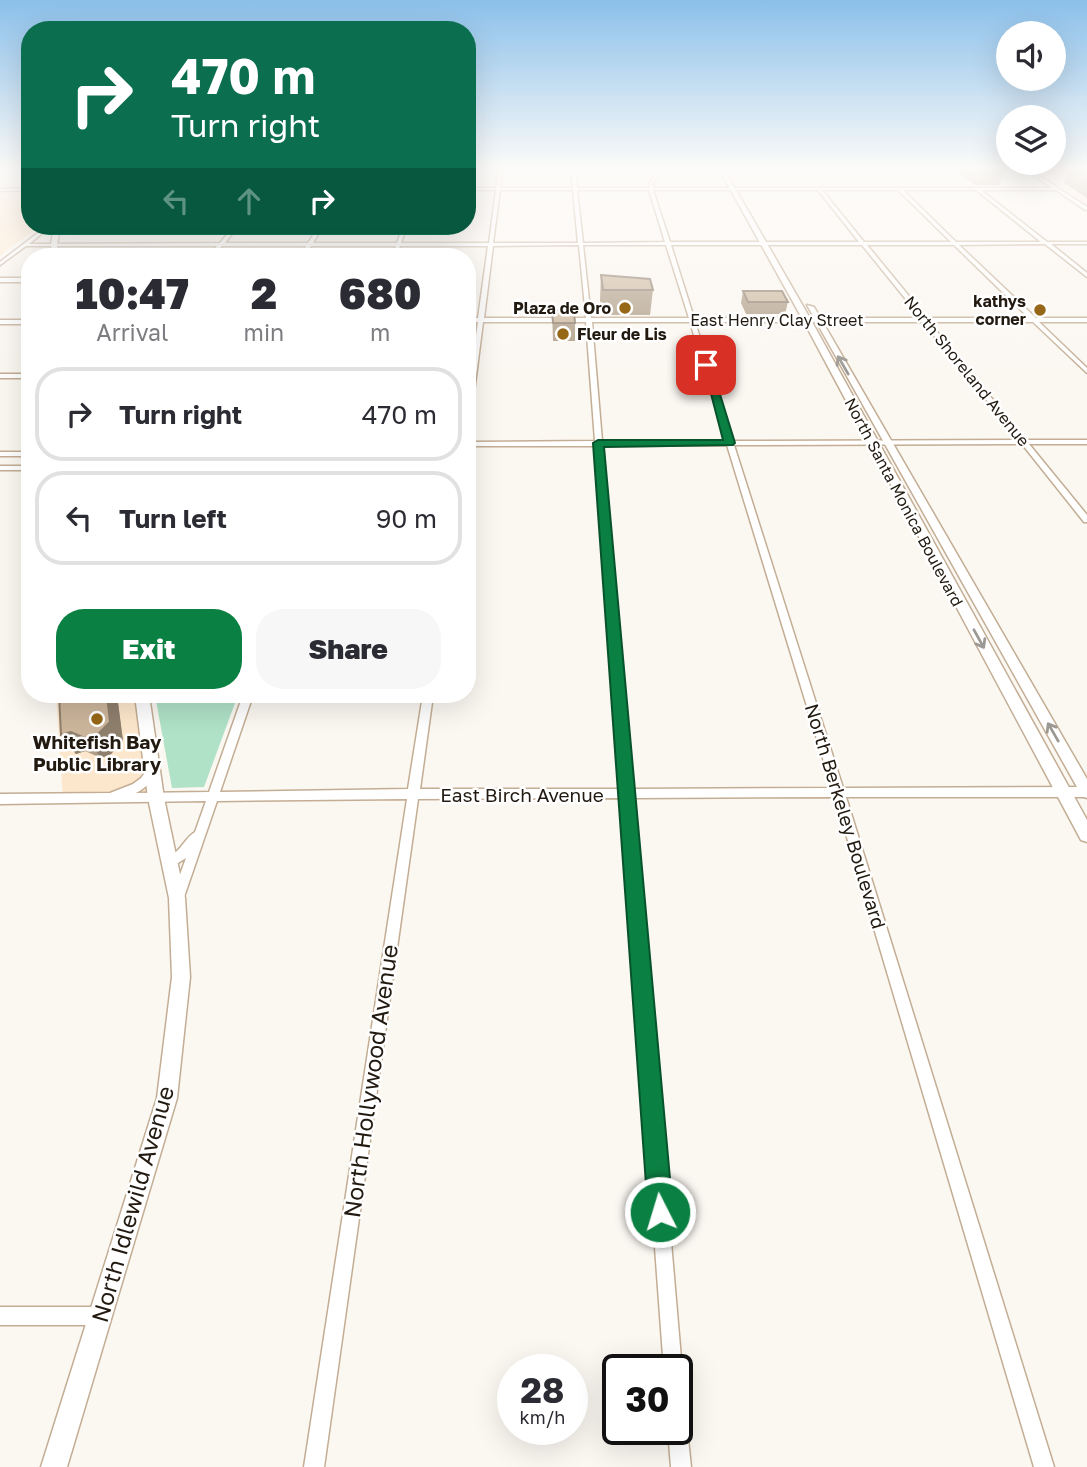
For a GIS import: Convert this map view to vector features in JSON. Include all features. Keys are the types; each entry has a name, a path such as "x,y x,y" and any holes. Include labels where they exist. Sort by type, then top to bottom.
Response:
{"street":[{"path":"21,248 35,237"},
{"path":"54,248 55,237"},
{"path":"218,248 227,237"},
{"path":"307,248 313,237"},
{"path":"397,248 401,237"},
{"path":"476,357 492,237"},
{"path":"579,237 628,794 672,1354"},
{"name":"North Berkeley Boulevard","path":"666,237 839,792 1044,1467"},
{"name":"North Santa Monica Boulevard","path":"764,237 888,443 1087,792"},
{"name":"North Shoreland Avenue","path":"859,237 1087,520"},
{"path":"950,237 1087,371"},
{"path":"1040,237 1087,275"},
{"path":"25,245 1087,243"},
{"path":"0,264 21,248"},
{"path":"0,281 21,280"},
{"name":"East Henry Clay Street","path":"476,320 1087,320"},
{"name":"North Santa Monica Boulevard","path":"812,320 872,443 1087,835"},
{"path":"0,322 21,321"},
{"path":"0,376 21,376"},
{"path":"476,444 1087,442"},
{"path":"0,454 21,454"},
{"path":"0,468 21,468"},
{"path":"143,703 156,798 177,898"},
{"name":"North Idlewild Avenue","path":"54,1467 167,1098 181,977 177,898 245,703"},
{"name":"North Hollywood Avenue","path":"314,1467 427,703"},
{"path":"106,798 136,789 145,783 152,770"},
{"name":"East Birch Avenue","path":"0,799 413,793 1087,792"},
{"path":"170,863 190,845 204,823"},
{"path":"0,1316 99,1316"},
{"path":"679,1445 681,1467"}],"shaded area":[{"path":"0,237 25,237 0,256"},
{"path":"57,703 143,703 156,798 63,798"}],"green space":[{"path":"156,703 235,703 204,787 172,788"}],"building":[{"path":"601,275 650,279 653,290 603,290"},
{"path":"743,291 782,291 788,302 748,302"},
{"path":"552,310 574,310 575,323 553,323"},
{"path":"59,703 108,703 110,722 97,735 87,739 71,732 61,735"}],"place":[{"name":"Plaza de Oro","path":"625,308"},
{"name":"kathys corner","path":"1040,310"},
{"name":"Fleur de Lis","path":"563,334"},
{"name":"Whitefish Bay Public Library","path":"97,719"}],"route":[{"path":"660,1212 622,711 598,443 730,443 706,365"}]}
